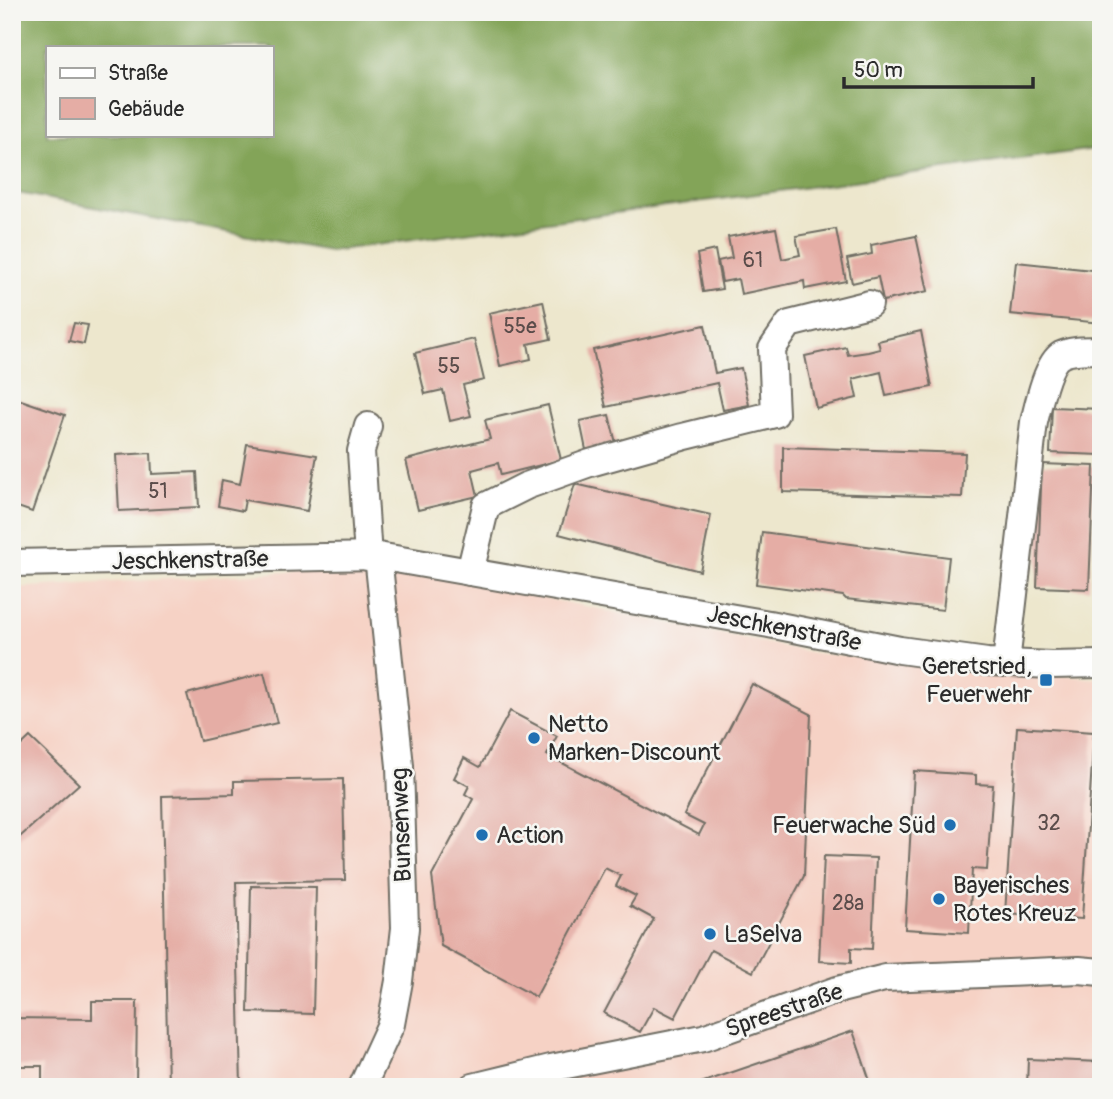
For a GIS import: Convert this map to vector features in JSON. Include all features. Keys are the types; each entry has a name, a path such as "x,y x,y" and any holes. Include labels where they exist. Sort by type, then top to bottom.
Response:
{"street":[{"path":"470,572 486,506 526,486 590,463 775,414 772,349 789,324 869,304"},
{"path":"1006,663 1034,422 1042,393 1052,366 1059,356 1072,351 1101,350"},
{"path":"368,425 361,451 373,557"},
{"name":"Jeschkenstraße","path":"12,564 373,557 769,624 900,650 987,662 1101,664"},
{"name":"Bunsenweg","path":"362,1087 391,1024 405,928 400,766 373,557"},
{"name":"Spreestraße","path":"473,1087 551,1068 703,1038 837,990 885,978 1101,972"}],"shaded area":[{"path":"389,566 815,653 1101,679 1101,1087 12,1087 12,588"}],"green space":[{"path":"12,12 1101,12 1101,148 330,251 12,192"}],"building":[{"path":"776,228 782,259 800,255 796,236 836,229 846,281 805,289 804,281 741,294 738,279 722,282 718,261 732,258 728,237"},
{"path":"916,236 928,291 883,301 878,277 852,283 847,259 872,254 871,245"},
{"path":"715,250 722,289 703,292 697,254"},
{"path":"1016,262 1101,271 1101,323 1010,314"},
{"path":"543,301 551,339 528,344 531,359 500,366 489,313"},
{"path":"74,323 88,325 84,344 69,341"},
{"path":"705,325 715,373 741,368 749,405 723,410 717,383 606,407 593,350"},
{"path":"921,331 932,387 886,396 881,372 853,379 857,398 816,408 805,356 846,347 848,355 868,352 880,349 878,341"},
{"path":"474,339 484,380 463,385 471,416 450,421 443,390 425,394 415,353"},
{"path":"12,397 65,415 32,512 12,505"},
{"path":"548,405 561,460 501,475 498,463 472,470 478,496 418,510 406,460 490,439 485,420"},
{"path":"1052,407 1101,409 1101,455 1050,453"},
{"path":"609,415 616,443 586,450 580,421"},
{"path":"247,444 317,455 307,511 245,500 243,511 218,506 222,480 240,484"},
{"path":"783,447 965,453 962,497 783,492"},
{"path":"151,453 152,474 197,472 199,507 119,511 116,455"},
{"path":"1042,464 1094,466 1089,589 1037,587"},
{"path":"575,484 711,515 700,571 559,534"},
{"path":"762,532 949,557 943,610 846,599 843,596 756,584"},
{"path":"264,673 277,723 200,741 187,694"},
{"path":"752,684 811,714 804,876 753,972 711,950 675,1018 654,1007 640,1032 604,1013 654,919 630,906 636,896 616,886 621,876 605,868 536,997 441,946 432,876 473,799 465,794 469,786 454,778 464,758 480,767 510,711 557,736 547,755 699,835 704,825 684,815"},
{"path":"1017,727 1094,732 1082,919 1005,914"},
{"path":"30,737 79,784 12,844 12,754"},
{"name":"Feuerwache Süd","path":"914,771 976,775 976,784 993,785 987,870 972,869 969,933 905,929"},
{"path":"343,779 345,880 236,882 241,1087 168,1087 162,796 234,794 234,781"},
{"path":"824,856 876,858 872,949 851,948 851,963 819,961"},
{"path":"251,886 316,887 313,1014 248,1012"},
{"path":"92,1001 137,1001 136,1087 42,1087 42,1066 12,1066 12,1018 92,1019"},
{"path":"853,1031 872,1087 692,1087 692,1086"},
{"path":"1028,1059 1101,1062 1101,1087 1027,1087"}],"place":[{"name":"Geretsried, Feuerwehr","path":"1046,680"},
{"name":"Netto Marken-Discount","path":"534,738"},
{"name":"Feuerwache Süd","path":"950,825"},
{"name":"Action","path":"482,835"},
{"name":"Bayerisches Rotes Kreuz","path":"939,899"},
{"name":"LaSelva","path":"710,934"}]}
